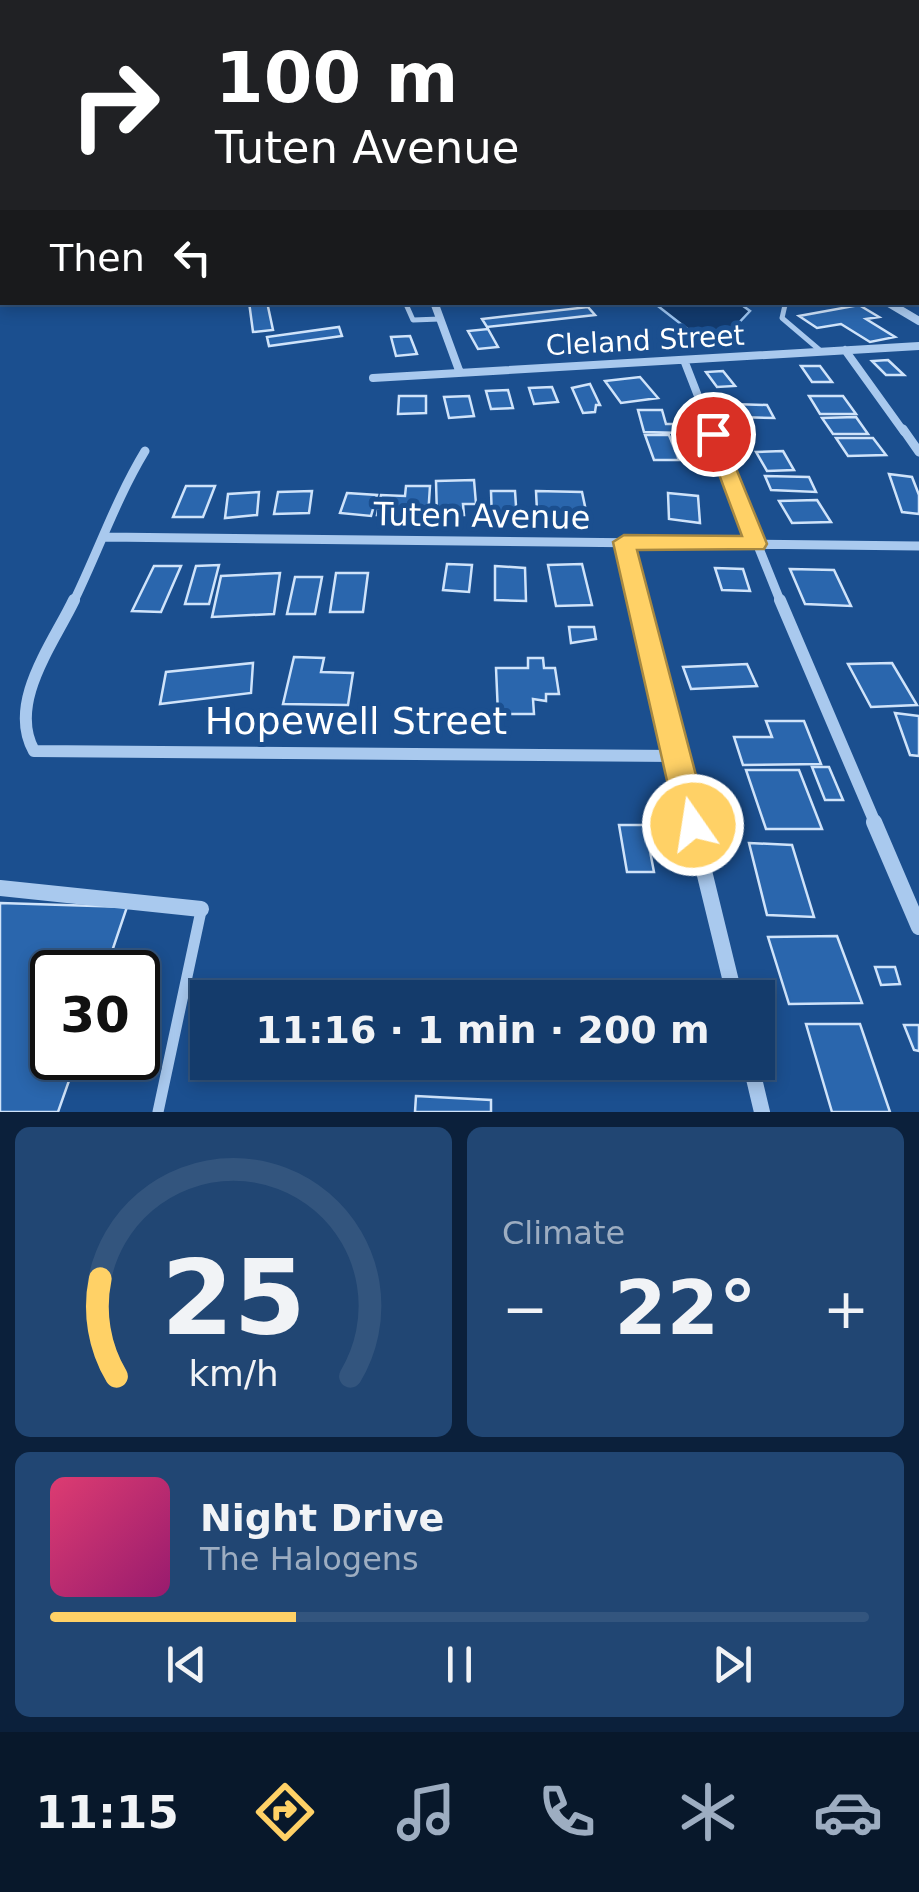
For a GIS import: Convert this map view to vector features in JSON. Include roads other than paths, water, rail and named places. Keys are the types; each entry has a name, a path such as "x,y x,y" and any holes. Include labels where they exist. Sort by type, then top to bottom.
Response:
{"street":[{"path":"435,305 460,373"},
{"path":"892,305 919,321"},
{"name":"Cleland Street","path":"373,378 919,346"},
{"path":"845,350 919,452"},
{"path":"684,360 756,544 919,927"},
{"path":"105,537 121,491 144,451"},
{"name":"Tuten Avenue","path":"105,537 919,546"},
{"name":"Hopewell Street","path":"105,537 26,701 26,735 34,751 676,756"},
{"path":"624,542 730,980"},
{"path":"0,888 201,909"},
{"path":"754,1080 762,1112"}],"lane":[{"path":"406,305 413,320 440,320"},
{"path":"785,305 782,318 822,352"},
{"path":"158,1112 201,909"}],"water":[{"path":"657,305 742,305 750,311 731,331 695,335"}]}
